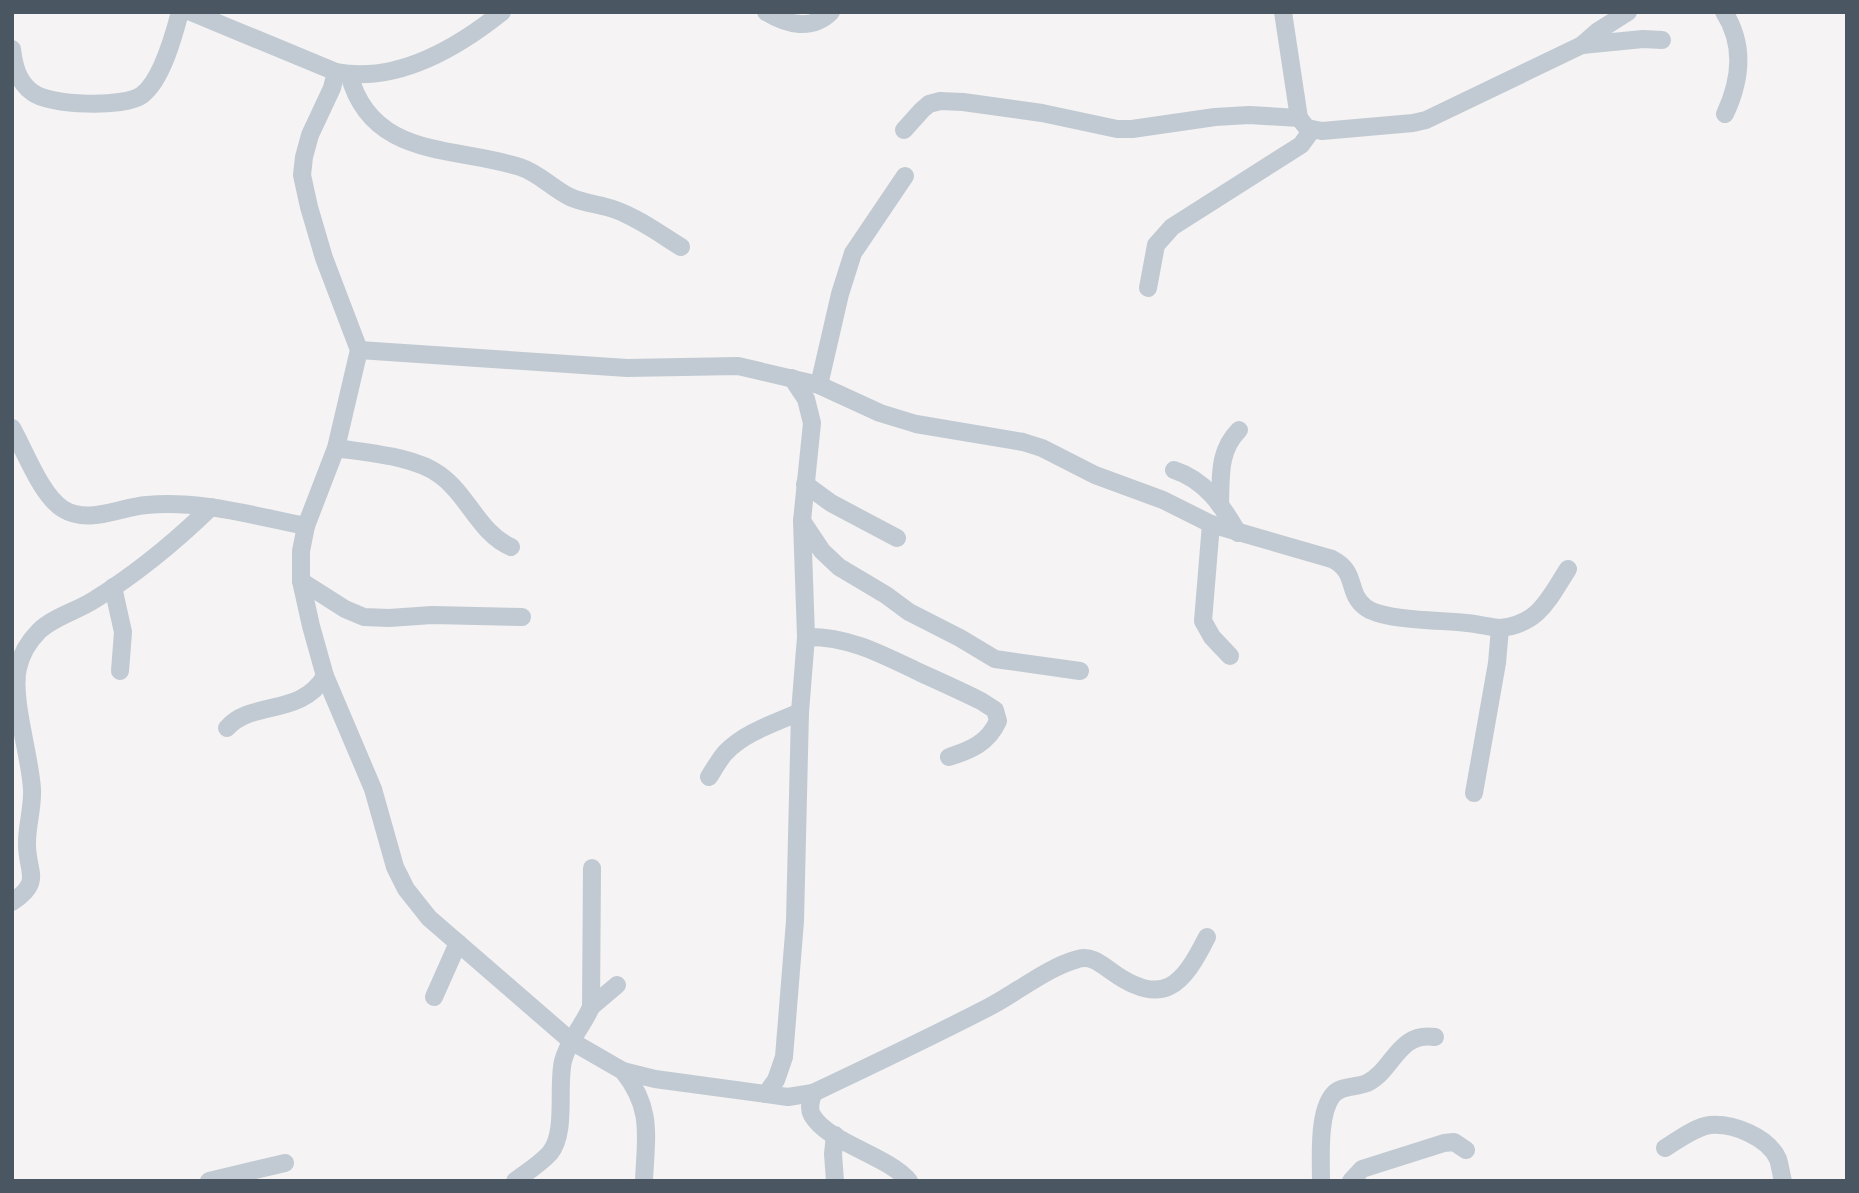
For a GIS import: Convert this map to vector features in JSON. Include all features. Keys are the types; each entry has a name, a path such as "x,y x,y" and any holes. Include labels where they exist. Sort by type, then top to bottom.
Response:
{"street":[{"path":"12,50 19,77 37,95 52,101 68,102 129,100 143,95 155,79 180,12"},
{"path":"191,12 343,73 397,69 414,64 448,49 502,12"},
{"path":"766,12 786,21 804,24 815,24 831,12"},
{"path":"1148,288 1154,250 1160,238 1180,221 1301,145 1306,124 1283,12"},
{"path":"904,130 922,110 940,101 1042,113 1132,130 1215,117 1249,115 1306,124 1322,131 1413,123 1426,120 1582,45 1628,12"},
{"path":"1724,12 1737,43 1739,65 1737,82 1725,114"},
{"path":"1582,45 1643,39 1662,40"},
{"path":"343,73 367,110 392,136 420,146 519,167 568,196 591,205 612,208 643,222 681,247"},
{"path":"343,73 332,88 310,135 302,176 324,258 359,350 337,448 306,526 301,551 301,581 310,626 325,676 373,789 395,867 405,889 429,918 570,1041 623,1071 655,1079 789,1097 813,1093 992,1005 1077,959 1095,960 1120,978 1136,985 1165,989 1185,976 1208,937"},
{"path":"819,386 853,253 905,176"},
{"path":"359,350 627,368 738,366 792,378 819,386 880,413 916,424 1023,442 1042,448 1095,475 1163,500 1211,524 1309,551 1340,563 1348,571 1362,605 1375,612 1401,617 1500,628 1517,626 1533,618 1568,569"},
{"path":"766,1094 776,1080 784,1057 795,921 800,712 806,637 802,521 812,423 806,399 792,378"},
{"path":"12,428 48,495 58,506 73,514 100,515 146,505 192,505 306,526"},
{"path":"1220,505 1223,454 1239,430"},
{"path":"337,448 416,463 430,469 450,483 494,538 511,547"},
{"path":"1174,470 1200,482 1220,505 1238,533"},
{"path":"805,484 831,503 897,538"},
{"path":"12,902 28,890 33,877 26,842 32,793 29,756 16,690 18,668 28,644 40,630 93,600 156,556 211,507"},
{"path":"802,521 822,551 839,567 909,612 995,659 1080,671"},
{"path":"1211,524 1203,621 1212,637 1230,656"},
{"path":"301,581 345,609 364,617 522,617"},
{"path":"113,587 123,632 120,671"},
{"path":"1474,793 1497,663 1500,628"},
{"path":"806,637 832,638 856,643 882,653 995,710 998,721 987,738 970,751 949,757"},
{"path":"227,728 235,720 310,695 325,676"},
{"path":"709,777 726,753 737,743 754,732 800,712"},
{"path":"515,1181 540,1163 554,1146 561,1101 563,1060 570,1041 586,1020 591,1007 592,868"},
{"path":"434,997 458,943"},
{"path":"591,1007 617,985"},
{"path":"1321,1181 1326,1109 1332,1096 1339,1090 1372,1080 1405,1045 1415,1039 1426,1035 1435,1037"},
{"path":"623,1071 636,1087 646,1114 644,1181"},
{"path":"813,1093 811,1114 817,1121 835,1135 899,1170 909,1181"},
{"path":"1665,1148 1687,1134 1709,1125 1727,1126 1748,1133 1770,1148 1777,1158 1783,1181"},
{"path":"835,1135 835,1181"},
{"path":"1351,1181 1362,1169 1444,1143 1454,1142 1466,1150"},
{"path":"209,1181 285,1163"}]}
